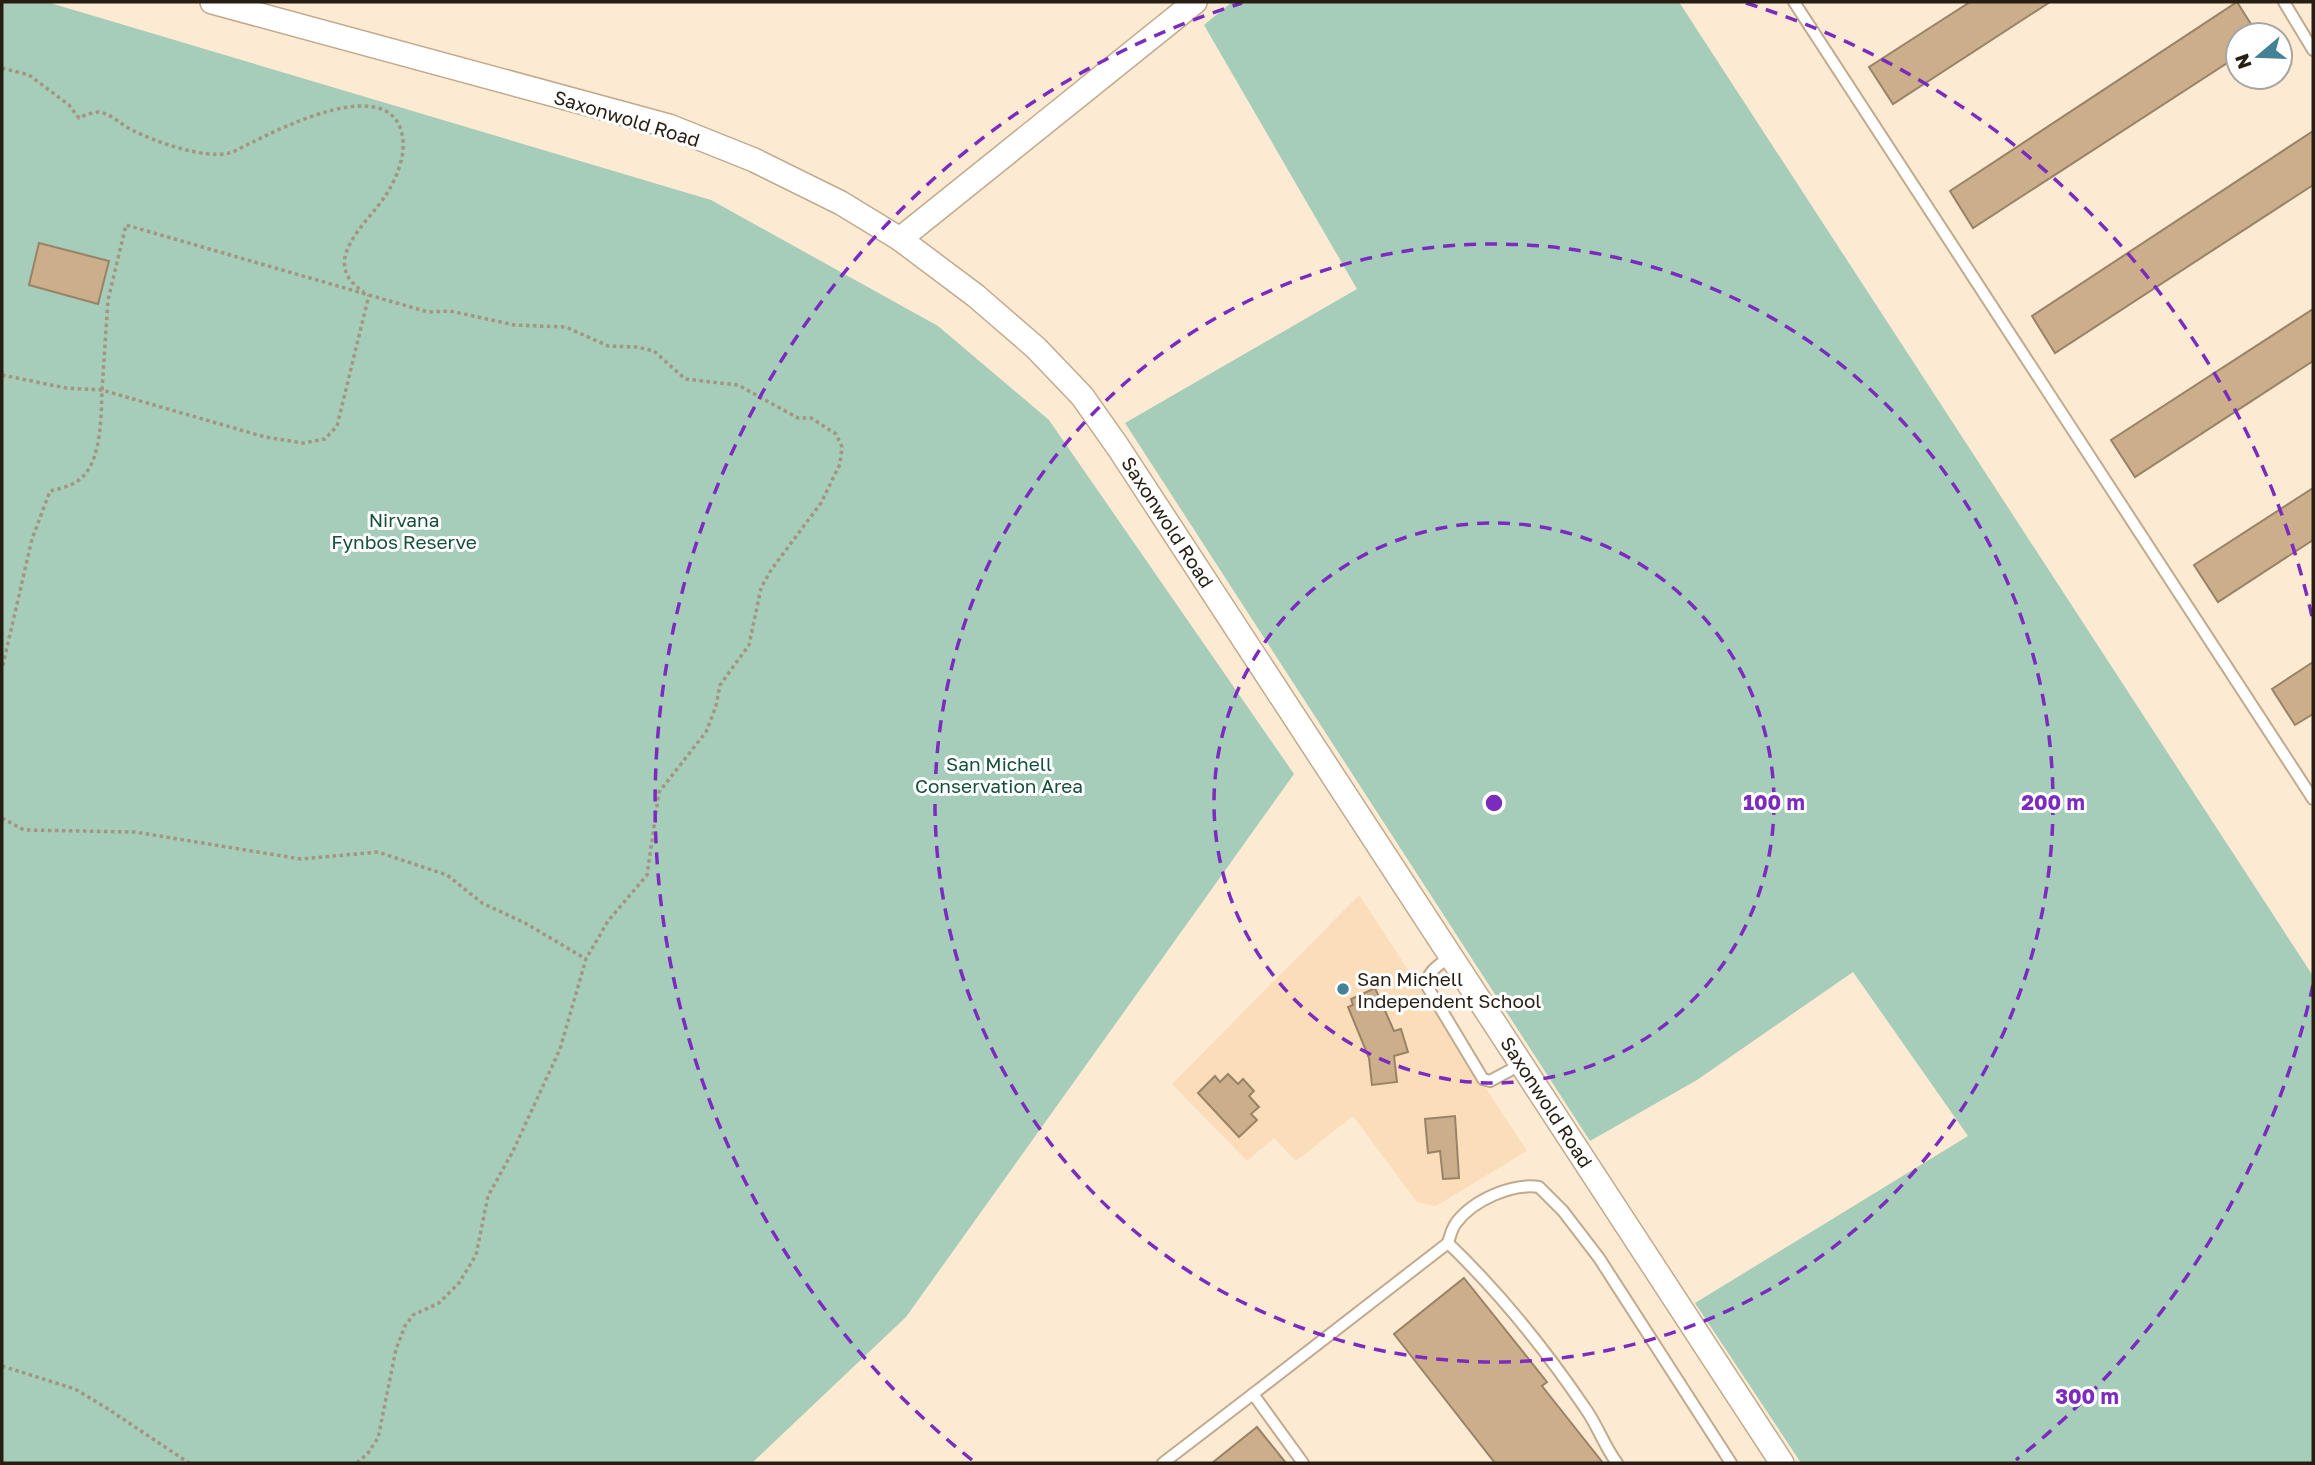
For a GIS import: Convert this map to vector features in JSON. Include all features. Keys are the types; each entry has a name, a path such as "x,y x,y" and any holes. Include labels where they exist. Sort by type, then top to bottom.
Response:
{"street":[{"name":"Saxonwold Road","path":"212,2 669,126 754,160 841,203 900,239 976,296 1036,348 1082,396 1126,458 1782,1463"},
{"path":"900,239 1195,2"}],"lane":[{"path":"1794,2 2313,799"},
{"path":"2284,2 2313,50"},
{"path":"1452,956 1431,972 1426,981 1427,986 1483,1079 1490,1081 1522,1064"},
{"path":"1163,1463 1448,1243 1456,1223 1468,1212 1517,1186 1539,1187 1563,1211 1599,1258 1731,1463"},
{"path":"1448,1243 1523,1325 1589,1413 1617,1463"},
{"path":"1253,1394 1304,1463"}],"path":[{"path":"2,68 29,75 69,105 79,118 96,112 108,114 130,130 208,155 230,153 325,112 371,105 390,112 401,128 403,143 400,167 386,195 349,244 344,259 352,284 369,295"},
{"path":"2,669 32,539 50,491 77,482 90,467 98,446 108,300 127,225 428,312 450,311 514,325 566,327 608,346 637,347 654,351 685,379 738,385 798,418 811,418 836,434 842,447 840,464 821,503 771,570 761,588 749,645 720,685 716,706 706,732 659,792 647,875 608,921 586,959 560,1049 513,1151 488,1196 476,1255 459,1283 439,1303 413,1315 405,1325 396,1349 378,1438 369,1453 357,1463"},
{"path":"2,375 65,388 102,390 265,437 303,443 325,439 337,426 369,295"},
{"path":"2,818 23,830 135,832 301,859 378,852 447,875 482,903 525,923 586,959"},
{"path":"2,1366 75,1389 189,1463"}],"shaded area":[{"name":"San Michell Independent School","path":"1359,895 1527,1151 1436,1206 1417,1202 1353,1116 1296,1161 1274,1138 1247,1161 1172,1084"}],"green space":[{"name":"Nirvana Fynbos Reserve","path":"2,2 47,2 711,200 938,326 1049,420 1294,774 906,1317 752,1463 2,1463"},
{"path":"1232,2 1679,2 2313,976 2313,1463 1801,1463 1695,1303 1968,1136 1853,972 1697,1080 1590,1141 1125,423 1357,289 1204,25"}],"building":[{"path":"1970,2 2050,2 1893,104 1869,67"},
{"path":"2237,2 2249,21 2224,21 2224,65 1973,228 1950,191"},
{"path":"2313,131 2313,185 2055,353 2032,316"},
{"path":"39,243 109,261 98,304 29,285"},
{"path":"2313,309 2313,361 2135,477 2111,440"},
{"path":"2313,488 2313,540 2218,602 2194,565"},
{"path":"2313,662 2313,714 2295,725 2272,689"},
{"path":"1375,988 1394,1031 1401,1029 1408,1052 1394,1056 1397,1082 1372,1085 1369,1058 1348,1007 1353,1005 1351,999"},
{"path":"1228,1074 1238,1084 1243,1079 1254,1091 1249,1096 1259,1107 1251,1114 1257,1120 1239,1137 1198,1093 1215,1076 1220,1082"},
{"path":"1455,1116 1459,1178 1443,1179 1440,1151 1428,1153 1425,1119"},
{"path":"1464,1278 1547,1382 1542,1386 1603,1463 1495,1463 1394,1334"},
{"path":"1257,1427 1286,1463 1212,1463"}],"place":[{"name":"San Michell Independent School","path":"1343,989"}],"park label":[{"name":"San Michell Conservation Area","path":"999,774"}]}
